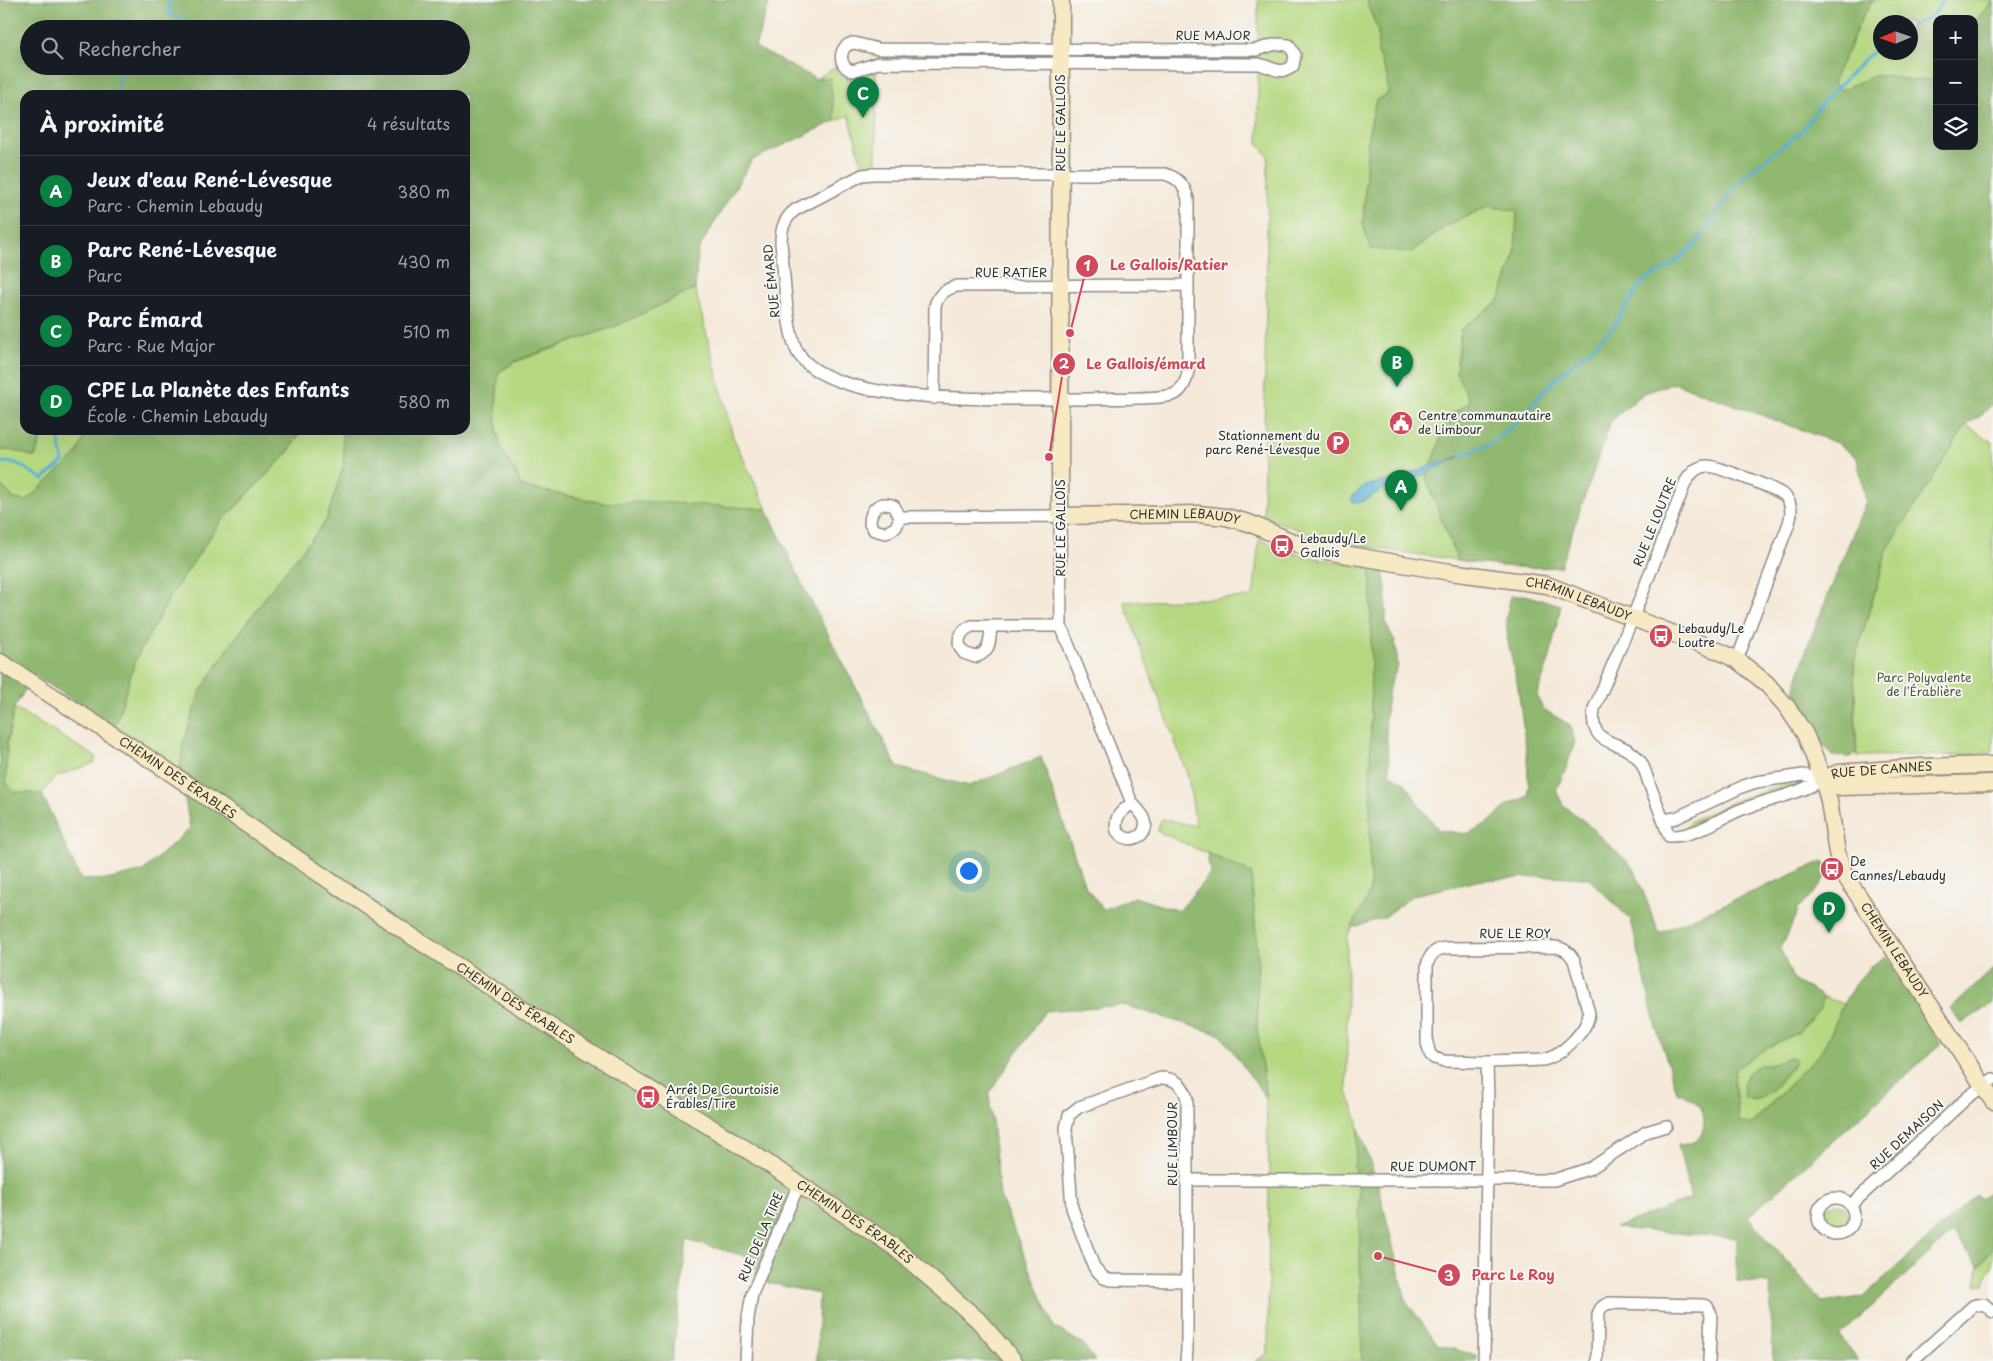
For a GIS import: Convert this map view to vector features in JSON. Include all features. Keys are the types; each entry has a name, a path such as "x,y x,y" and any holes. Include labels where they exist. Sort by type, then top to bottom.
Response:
{"street":[{"name":"RUE LE GALLOIS","path":"1061,0 1061,626 1132,803"},
{"name":"RUE MAJOR","path":"1061,57 878,49 854,42 845,46 842,50 841,58 844,66 853,71 878,63 1061,57 1256,50 1282,43 1289,45 1295,55 1293,66 1288,70 1282,71 1259,64 1061,57"},
{"name":"RUE ÉMARD","path":"1061,174 1165,174 1179,180 1186,192 1188,200 1188,373 1182,388 1176,394 1168,396 1060,399 934,398 899,394 858,386 824,374 803,360 797,350 792,334 781,243 782,228 788,216 795,210 862,175 1061,174"},
{"name":"RUE RATIER","path":"934,398 934,315 937,300 940,295 950,288 957,286 1188,285"},
{"name":"RUE LE LOUTRE","path":"1737,660 1792,510 1786,498 1776,490 1713,467 1701,467 1690,474 1686,480 1633,617 1594,709 1593,723 1598,735 1626,750 1642,764 1669,836 1683,837 1739,810 1808,788 1823,779"},
{"name":"CHEMIN LEBAUDY","path":"900,517 1199,514 1226,517 1249,523 1307,548 1450,572 1547,584 1702,644 1737,660 1766,683 1787,707 1805,734 1823,779 1829,802 1837,853 1844,874 1988,1083 1993,1101"},
{"path":"991,627 1061,626"},
{"name":"CHEMIN DES ÉRABLES","path":"0,662 160,766 365,905 585,1049 799,1184 893,1246 977,1319 1014,1361"},
{"name":"RUE DE CANNES","path":"1823,779 1838,773 1920,767 1993,765"},
{"path":"1663,820 1676,818 1756,782 1804,775 1823,779"},
{"name":"RUE DE CANNES","path":"1823,779 1840,787 1993,784"},
{"name":"RUE LE ROY","path":"1555,947 1570,953 1574,960 1589,1013 1589,1020 1583,1031 1550,1058 1486,1062 1444,1061 1434,1058 1430,1054 1427,1043 1427,966 1430,955 1446,948 1555,947"},
{"path":"1484,1361 1486,1062"},
{"name":"RUE LIMBOUR","path":"1186,1361 1187,1281 1187,1099 1186,1092 1169,1078 1153,1080 1079,1107 1069,1115 1066,1128 1072,1208 1094,1267 1104,1278 1116,1281 1187,1281"},
{"name":"RUE DEMAISON","path":"1851,1205 1968,1097 1988,1083"},
{"name":"RUE DUMONT","path":"1187,1180 1554,1180 1580,1173 1604,1161 1646,1132 1666,1126"},
{"name":"RUE DE LA TIRE","path":"746,1361 748,1318 752,1294 799,1184"},
{"path":"1597,1361 1598,1315 1599,1310 1604,1305 1656,1304 1707,1306 1711,1314 1709,1361"},
{"path":"1912,1361 1973,1306 1984,1304 1993,1312"}],"green space":[{"path":"0,0 770,0 755,47 816,79 830,78 835,121 752,160 698,250 695,289 616,326 515,361 498,373 496,417 500,444 504,455 519,480 520,486 603,503 653,502 767,509 804,588 897,767 969,786 1041,757 1085,886 1103,910 1134,897 1179,911 1210,874 1207,853 1251,873 1258,959 1257,1026 1266,1098 1221,1035 1124,1005 1045,1011 989,1094 1000,1196 1054,1327 1082,1343 1095,1361 817,1361 819,1294 769,1283 745,1256 687,1240 672,1361 0,1361 0,484 14,499 26,501 76,455 86,435 299,435 288,452 219,524 171,595 135,661 115,727 34,675 14,708 7,743 6,783 14,792 42,794 81,880 111,879 143,871 190,828 180,770 183,744 200,692 232,643 276,583 326,521 344,464 342,435 470,435 470,90 20,90 20,435 42,435 35,457 16,451 0,450"},
{"path":"1258,0 1367,0 1378,30 1378,53 1387,76 1388,94 1376,100 1368,137 1363,225 1411,252 1446,226 1488,206 1517,211 1515,255 1499,301 1461,330 1456,372 1470,402 1445,419 1438,448 1426,478 1457,560 1345,544 1307,533 1263,516 1268,156 1258,143"},
{"path":"1367,0 1874,0 1865,12 1837,70 1833,84 1840,90 1874,76 1891,76 1909,81 1933,79 1933,150 1978,150 1978,18 1993,1 1993,403 1982,415 1966,425 1887,550 1854,662 1856,753 1851,757 1833,756 1820,740 1794,691 1808,645 1866,501 1857,458 1837,443 1675,383 1644,393 1611,421 1560,567 1534,568 1457,560 1426,478 1438,448 1445,419 1470,402 1456,372 1461,329 1499,301 1515,255 1517,211 1488,206 1446,226 1411,252 1371,249 1363,225 1368,137 1376,100 1388,94 1387,76 1378,53 1378,30"},
{"path":"1874,0 1993,0 1978,18 1978,15 1933,15 1933,79 1908,81 1891,76 1874,76 1840,90 1833,84 1836,74 1862,18"},
{"path":"836,67 841,75 850,80 876,71 876,169 863,170 849,115 826,125 816,79"},
{"path":"695,289 733,437 767,509 653,502 603,503 520,486 517,475 504,455 498,435 496,408 498,373 515,362 616,326"},
{"name":"Parc Polyvalente de l'Érablière","path":"1966,425 1993,442 1993,752 1969,755 1857,756 1854,663 1887,550"},
{"path":"42,435 86,435 77,455 26,501 14,499 0,484 0,450 16,451 35,457"},
{"path":"299,435 342,435 344,464 326,521 276,583 232,643 200,692 183,744 180,770 115,727 135,661 171,595 219,524 288,453"},
{"path":"1259,539 1296,554 1371,569 1370,889 1366,901 1347,937 1347,1092 1359,1129 1354,1167 1359,1192 1362,1361 1255,1361 1268,1354 1269,1171 1266,1098 1257,1026 1258,959 1251,873 1157,831 1162,819 1196,826 1188,777 1124,602 1253,597"},
{"path":"1371,569 1383,571 1386,589 1386,625 1395,641 1398,666 1389,687 1385,720 1390,774 1406,784 1420,807 1439,830 1466,834 1487,824 1509,804 1529,796 1527,757 1518,687 1508,642 1506,618 1511,596 1524,595 1561,605 1550,657 1537,695 1543,709 1570,725 1575,742 1556,790 1563,805 1585,822 1634,868 1659,933 1823,861 1829,871 1815,892 1797,908 1796,917 1780,948 1794,981 1824,997 1819,1010 1799,1032 1772,1045 1736,1069 1734,1084 1739,1121 1751,1125 1821,1052 1843,1004 1855,984 1871,966 1886,956 1941,1044 1748,1217 1822,1302 1863,1297 1976,1195 1980,1199 1993,1189 1993,1248 1979,1266 1952,1232 1840,1336 1858,1361 1773,1361 1770,1283 1737,1281 1737,1238 1615,1228 1691,1198 1678,1145 1688,1144 1698,1139 1702,1132 1704,1119 1703,1111 1699,1105 1677,1092 1656,1027 1631,920 1588,878 1550,876 1482,880 1413,895 1385,917 1351,928 1366,901 1370,889"},
{"path":"14,708 96,757 94,763 55,777 42,794 14,792 6,783 7,743"},
{"path":"1789,783 1792,785 1791,787 1744,802 1687,828 1685,827 1690,822 1739,799"},
{"path":"1993,969 1993,1003 1961,1024 1951,1009"},
{"path":"1824,997 1843,1004 1821,1052 1750,1125 1739,1121 1734,1084 1736,1069 1772,1045 1799,1032 1819,1010","holes":["1790,1057 1794,1065 1776,1087 1766,1095 1751,1100 1760,1065 1770,1065"]},
{"path":"1790,1057 1795,1059 1793,1064 1768,1094 1757,1099 1745,1098 1743,1084 1749,1071 1760,1065 1770,1065"},
{"path":"1359,1129 1380,1192 1406,1301 1438,1345 1476,1355 1476,1361 1362,1361 1359,1192 1354,1167"},
{"path":"1836,1204 1845,1207 1848,1216 1845,1225 1836,1228 1827,1225 1824,1216 1827,1207"},
{"path":"1993,1248 1993,1266 1987,1273 1984,1284 1976,1285 1979,1266"}],"water":[{"path":"1463,455 1412,480 1384,489 1363,501 1356,503 1351,500 1354,494 1364,486 1389,480"}],"waterway":[{"path":"171,0 167,11 182,20"},
{"path":"1918,23 1932,17 1943,0"},
{"path":"1461,456 1491,444 1517,422 1550,384 1610,331 1643,281 1670,266 1698,242 1740,179 1802,131 1820,105 1873,52"},
{"path":"117,90 119,75"},
{"path":"0,462 16,463 43,479 63,462 58,435"}],"place":[{"name":"Parc Émard","path":"863,118"},
{"name":"Le Gallois/Ratier","path":"1070,333"},
{"name":"Parc René-Lévesque","path":"1397,387"},
{"name":"Centre communautaire de Limbour","path":"1401,423"},
{"name":"Stationnement du parc René-Lévesque","path":"1338,443"},
{"name":"Le Gallois/émard","path":"1049,457"},
{"name":"Jeux d'eau René-Lévesque","path":"1401,511"},
{"name":"Lebaudy/Le Gallois","path":"1282,546"},
{"name":"Lebaudy/Le Loutre","path":"1661,636"},
{"name":"De Cannes/Lebaudy","path":"1832,869"},
{"name":"CPE La Planète des Enfants","path":"1829,933"},
{"name":"Arrêt De Courtoisie Érables/Tire","path":"648,1097"},
{"name":"Parc Le Roy","path":"1378,1256"}]}
